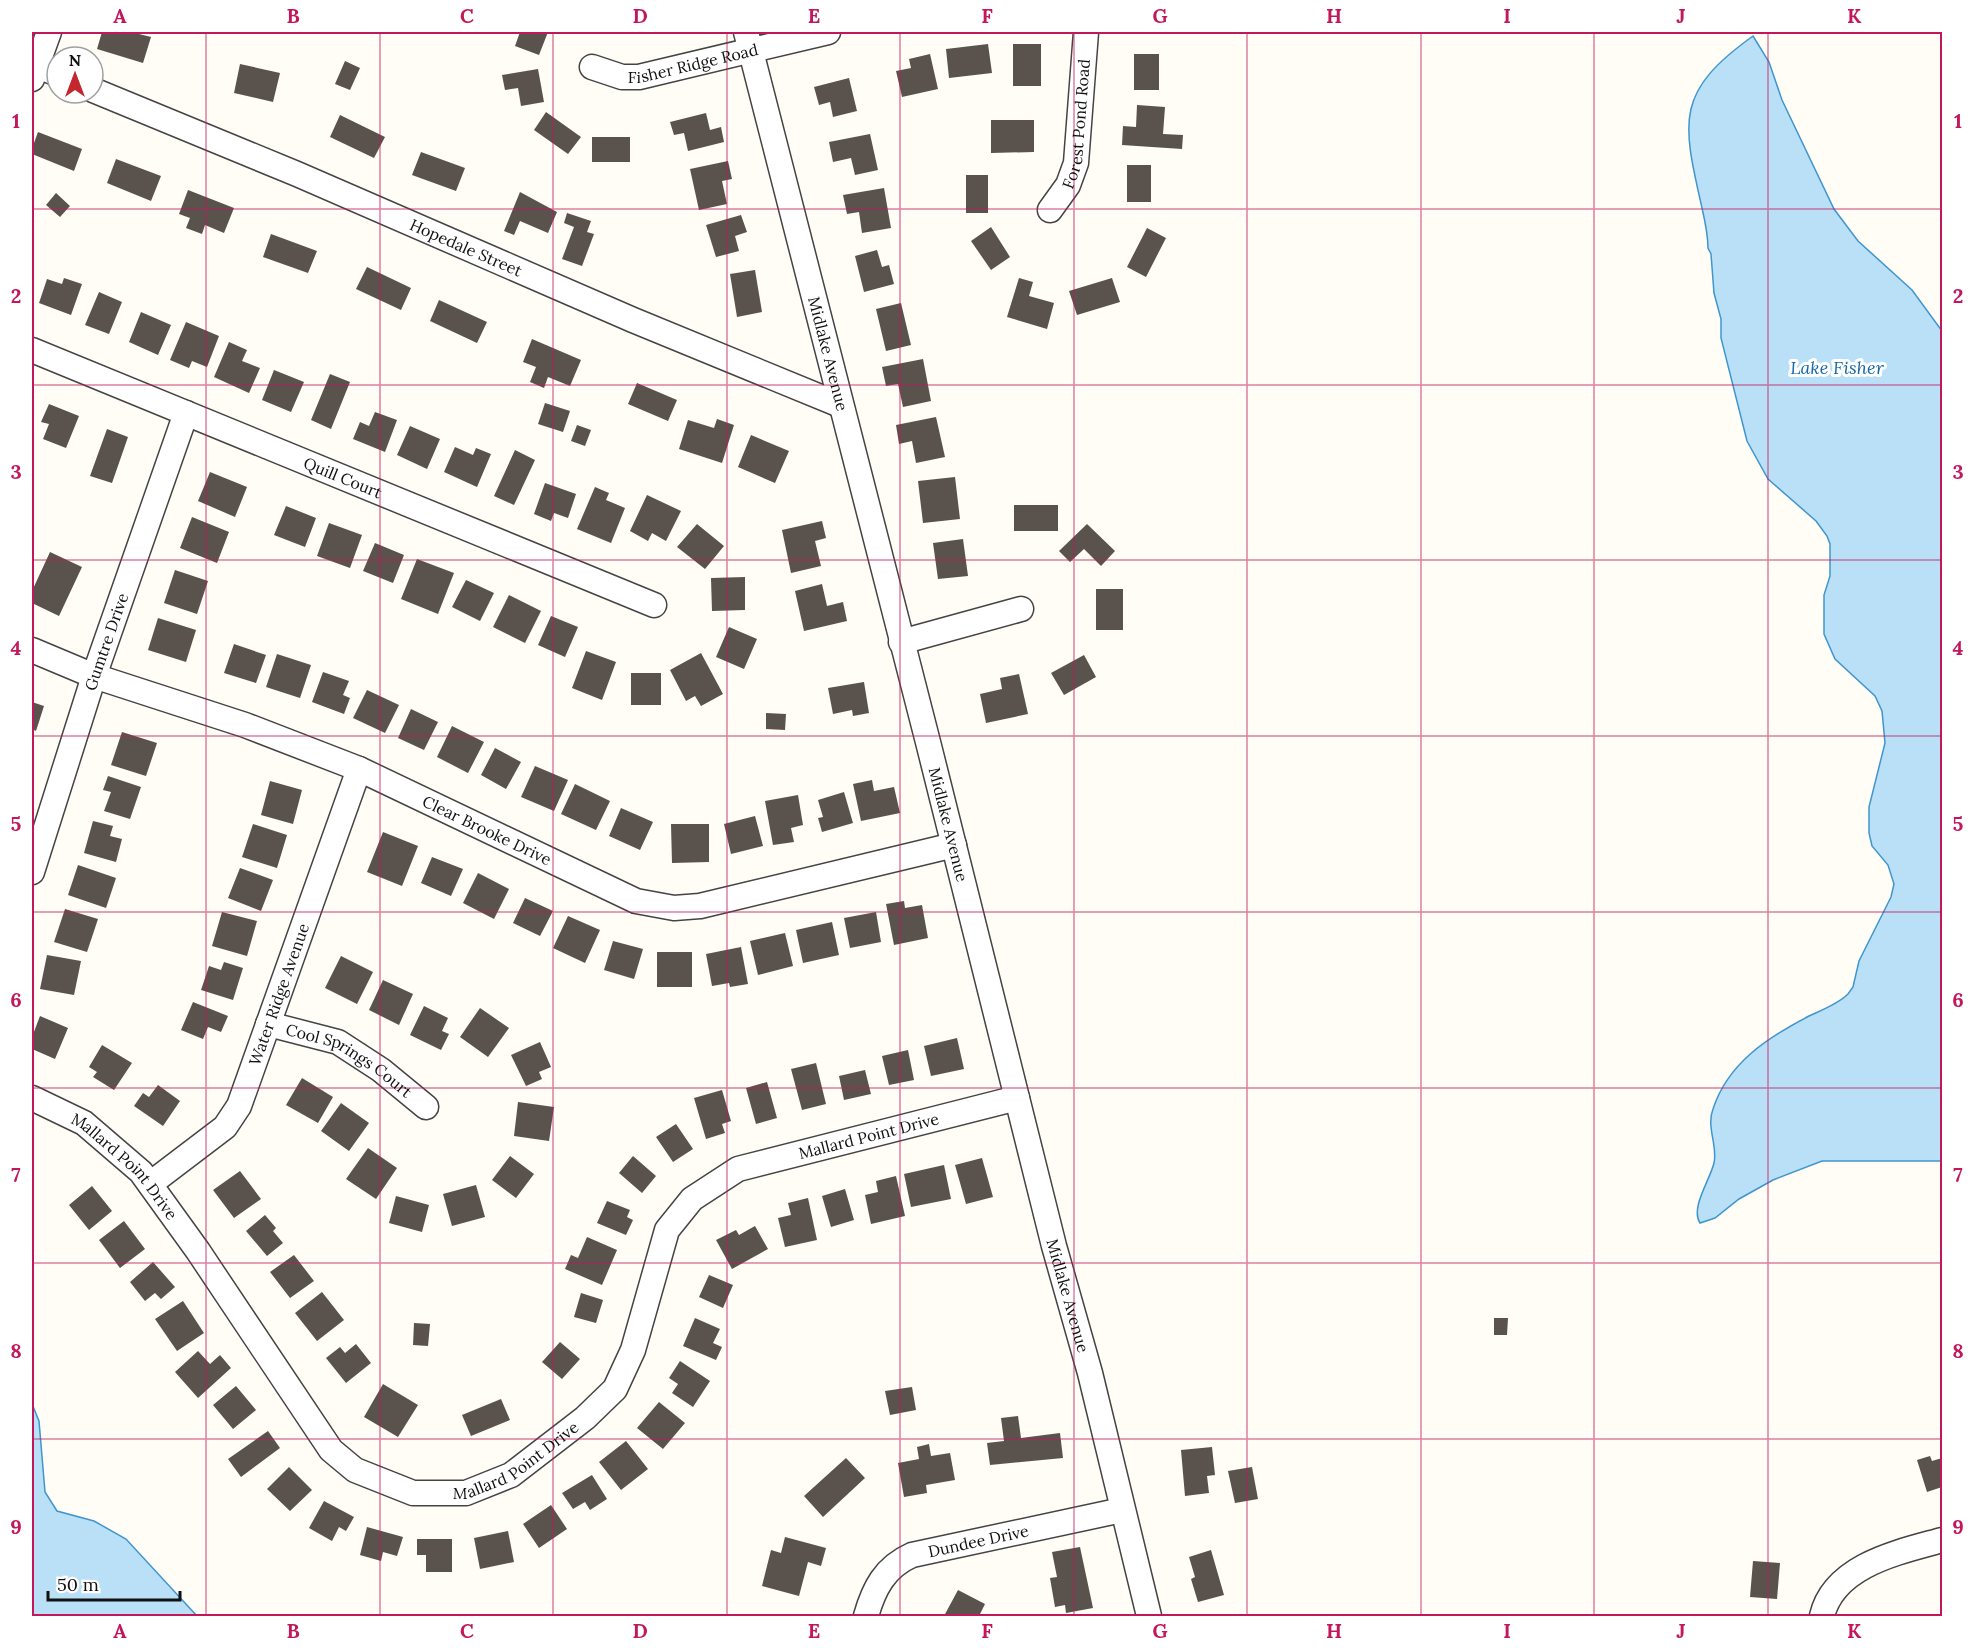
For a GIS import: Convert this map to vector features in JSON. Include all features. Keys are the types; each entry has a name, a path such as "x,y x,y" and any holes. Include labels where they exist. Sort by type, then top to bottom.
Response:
{"street":[{"path":"39,71 49,32"},
{"name":"Fisher Ridge Road","path":"592,67 622,77 639,77 748,41 828,32"},
{"name":"Forest Pond Road","path":"1050,210 1068,185 1076,163 1086,32"},
{"name":"Midlake Avenue","path":"748,41 1054,1246 1089,1373 1149,1617"},
{"name":"Hopedale Street","path":"105,95 297,174 633,320 840,405"},
{"name":"Quill Court","path":"32,350 654,605"},
{"name":"Gumtre Drive","path":"32,872 94,676 186,413"},
{"path":"901,642 1021,609"},
{"name":"Clear Brooke Drive","path":"32,650 94,676 245,725 359,769 636,901 674,908 723,901 954,845"},
{"name":"Water Ridge Avenue","path":"150,1185 225,1127 239,1106 359,769"},
{"name":"Cool Springs Court","path":"268,1024 338,1042 381,1071 426,1107"},
{"name":"Mallard Point Drive","path":"32,1098 84,1123 141,1172 198,1251 331,1450 355,1470 413,1493 466,1493 511,1475 585,1418 615,1389 633,1350 667,1230 692,1198 738,1169 1017,1098"},
{"name":"Dundee Drive","path":"866,1617 878,1585 887,1571 896,1562 912,1555 1122,1510"},
{"path":"1822,1617 1830,1595 1842,1580 1882,1560 1942,1539"}],"water":[{"name":"Lake Fisher","path":"1753,36 1769,62 1782,100 1834,209 1858,241 1912,290 1942,331 1942,1161 1822,1161 1773,1180 1739,1199 1715,1218 1700,1223 1697,1210 1715,1157 1711,1116 1728,1078 1751,1054 1778,1033 1835,1004 1848,994 1853,987 1859,961 1891,897 1894,884 1888,865 1872,846 1869,833 1869,807 1885,743 1882,711 1875,696 1835,659 1824,634 1824,595 1830,576 1830,544 1816,521 1768,479 1747,441 1721,338 1721,319 1714,293 1711,254 1691,152 1689,130 1691,110 1697,92 1709,74"},
{"path":"32,1404 39,1421 45,1492 57,1511 94,1521 126,1539 197,1616 32,1616"}],"building":[{"path":"102,32 131,32 151,37 143,63 105,51 105,45 98,45"},
{"path":"520,32 548,32 539,55 515,46"},
{"path":"988,44 992,73 949,78 946,49"},
{"path":"1013,44 1041,44 1041,86 1013,86"},
{"path":"930,54 938,89 902,97 896,71 911,68 909,59"},
{"path":"1134,54 1159,54 1159,90 1134,90"},
{"path":"345,61 360,68 350,90 335,84"},
{"path":"240,64 280,73 273,102 234,93"},
{"path":"538,69 544,102 521,106 518,88 505,90 502,75"},
{"path":"849,78 857,111 833,117 830,102 819,105 814,87"},
{"path":"1137,105 1165,107 1163,134 1183,135 1182,149 1122,145 1123,126 1136,127"},
{"path":"546,112 581,137 568,154 534,130"},
{"path":"706,113 710,130 721,127 724,142 688,151 684,133 674,135 670,122"},
{"path":"340,115 385,137 374,158 330,137"},
{"path":"991,120 1034,120 1034,152 991,153"},
{"path":"38,132 82,149 74,171 32,154 32,142 34,143"},
{"path":"870,134 878,170 855,175 851,158 833,162 829,142"},
{"path":"592,137 630,137 630,162 592,162"},
{"path":"421,152 465,168 456,191 412,175"},
{"path":"116,159 161,176 151,201 107,183"},
{"path":"728,161 732,179 722,181 727,204 699,210 690,169"},
{"path":"1127,165 1151,165 1151,202 1127,202"},
{"path":"966,175 988,175 988,213 966,213"},
{"path":"884,188 891,228 862,233 859,212 847,214 843,195"},
{"path":"188,190 234,208 224,233 205,225 202,234 186,228 190,218 179,214"},
{"path":"520,192 557,212 548,233 520,221 514,235 504,231"},
{"path":"56,193 70,206 60,217 46,205"},
{"path":"567,213 591,221 587,232 594,234 582,266 562,259 574,227 564,223"},
{"path":"741,215 747,232 735,236 739,251 716,257 706,225"},
{"path":"991,227 1010,257 991,270 971,241"},
{"path":"1147,228 1166,238 1146,277 1127,267"},
{"path":"271,234 317,251 308,273 263,257"},
{"path":"877,250 882,267 889,265 894,284 864,292 855,256"},
{"path":"367,267 411,288 401,310 356,289"},
{"path":"755,270 762,312 737,317 730,274"},
{"path":"64,278 82,284 71,315 39,303 47,279 62,284"},
{"path":"1019,278 1033,282 1029,296 1054,303 1047,329 1007,317"},
{"path":"1112,278 1120,302 1077,315 1069,291"},
{"path":"99,292 122,302 109,334 85,325"},
{"path":"439,300 487,322 477,343 430,321"},
{"path":"901,303 911,345 886,351 876,309"},
{"path":"141,312 171,325 158,355 129,342"},
{"path":"186,322 219,336 207,367 192,361 189,368 170,360"},
{"path":"532,339 581,360 570,386 548,377 544,388 530,382 536,367 523,362"},
{"path":"229,342 247,350 242,361 260,368 249,393 214,377"},
{"path":"923,359 931,401 903,407 898,384 886,386 882,367"},
{"path":"274,370 304,382 291,412 262,400"},
{"path":"330,374 350,382 331,429 311,420"},
{"path":"637,383 677,400 668,421 628,404"},
{"path":"545,403 570,411 563,432 538,424"},
{"path":"49,404 79,416 66,448 43,439 49,424 41,422"},
{"path":"375,412 397,420 385,452 353,439 360,422 369,426"},
{"path":"936,417 945,457 916,463 912,441 899,444 896,425"},
{"path":"717,419 734,425 722,463 679,449 688,420 714,428"},
{"path":"577,425 591,430 585,446 571,441"},
{"path":"410,426 440,439 427,469 397,455"},
{"path":"107,429 128,437 112,483 90,476"},
{"path":"751,435 789,451 775,483 738,467"},
{"path":"455,447 473,455 476,448 491,454 477,487 444,472"},
{"path":"515,450 535,460 514,505 494,496"},
{"path":"210,472 247,487 235,517 198,501"},
{"path":"955,477 960,519 923,523 918,481"},
{"path":"545,483 576,494 568,518 554,513 551,521 534,514"},
{"path":"595,487 609,493 606,500 625,508 611,543 577,529"},
{"path":"647,495 681,511 666,541 652,533 648,541 630,531"},
{"path":"1014,505 1058,505 1058,531 1014,531"},
{"path":"286,506 316,518 305,547 274,535"},
{"path":"192,517 229,532 217,563 180,548"},
{"path":"822,521 826,538 815,541 821,566 791,573 782,530"},
{"path":"329,523 362,535 350,568 317,556"},
{"path":"697,524 724,546 705,569 677,547"},
{"path":"1087,524 1115,551 1101,566 1084,549 1070,562 1059,551"},
{"path":"963,539 968,576 938,579 933,543"},
{"path":"375,543 404,555 393,583 363,571"},
{"path":"50,552 82,567 59,616 32,603 32,591"},
{"path":"417,559 454,573 438,614 401,599"},
{"path":"175,570 208,581 197,614 164,603"},
{"path":"745,577 745,610 712,611 711,578"},
{"path":"466,580 494,593 480,621 452,607"},
{"path":"822,584 827,606 843,602 847,621 804,631 795,591"},
{"path":"1096,589 1123,589 1123,630 1096,630"},
{"path":"509,595 541,611 525,643 493,627"},
{"path":"551,616 578,627 565,657 538,645"},
{"path":"158,618 196,630 186,662 148,650"},
{"path":"729,627 757,639 744,669 716,657"},
{"path":"234,644 266,655 256,683 224,673"},
{"path":"586,651 616,662 602,700 572,688"},
{"path":"701,653 723,694 701,706 695,696 686,701 670,670"},
{"path":"277,654 311,665 300,698 266,687"},
{"path":"1084,655 1096,677 1064,695 1051,673"},
{"path":"323,672 349,681 343,695 350,698 344,714 312,702"},
{"path":"631,673 661,673 661,705 631,705"},
{"path":"1019,674 1028,714 986,723 980,694 1002,689 1000,678"},
{"path":"864,682 869,713 853,716 852,710 833,714 828,688"},
{"path":"367,690 399,705 385,733 353,718"},
{"path":"32,702 44,706 36,731 32,729"},
{"path":"411,709 438,722 424,750 398,738"},
{"path":"766,713 786,714 785,730 766,729"},
{"path":"452,726 484,742 468,773 437,757"},
{"path":"122,732 157,743 146,776 111,765"},
{"path":"495,748 521,762 506,789 481,775"},
{"path":"535,766 568,780 554,811 521,797"},
{"path":"108,776 141,787 130,819 104,811 111,792 103,790"},
{"path":"872,780 874,791 894,787 900,813 861,821 853,784"},
{"path":"270,781 302,790 293,824 261,815"},
{"path":"575,784 610,801 596,830 561,814"},
{"path":"844,792 853,823 822,832 818,818 823,817 818,800"},
{"path":"798,795 803,825 791,828 794,842 773,845 765,801"},
{"path":"621,808 653,822 640,850 609,836"},
{"path":"755,816 763,846 731,854 724,824"},
{"path":"93,821 113,826 110,836 122,839 116,862 84,853"},
{"path":"253,824 287,835 277,868 242,857"},
{"path":"671,824 709,824 709,862 672,863"},
{"path":"383,832 418,846 402,886 367,872"},
{"path":"432,857 463,869 451,896 421,883"},
{"path":"78,865 116,878 106,908 68,895"},
{"path":"240,868 273,880 261,911 228,898"},
{"path":"478,873 509,889 494,919 463,903"},
{"path":"525,898 553,911 540,936 513,923"},
{"path":"904,901 905,908 922,905 928,938 894,945 886,904"},
{"path":"65,909 98,919 87,952 54,942"},
{"path":"222,912 257,921 247,956 212,946"},
{"path":"876,912 881,942 850,948 844,918"},
{"path":"568,916 600,930 585,963 553,948"},
{"path":"832,922 839,955 803,963 796,930"},
{"path":"785,933 793,966 758,975 750,941"},
{"path":"613,941 643,949 634,979 604,970"},
{"path":"741,947 748,984 730,987 729,983 712,986 706,954"},
{"path":"657,952 692,952 692,987 657,987"},
{"path":"47,955 81,961 74,995 40,989"},
{"path":"341,956 373,972 357,1004 325,988"},
{"path":"224,962 243,968 233,1000 201,990 209,966 221,970"},
{"path":"383,980 413,994 399,1025 369,1010"},
{"path":"193,1002 228,1016 221,1032 208,1027 203,1039 181,1030"},
{"path":"424,1006 448,1018 442,1031 449,1034 441,1050 410,1035"},
{"path":"480,1008 509,1028 488,1057 460,1037"},
{"path":"40,1016 68,1028 55,1059 32,1049 32,1037"},
{"path":"957,1038 964,1069 931,1076 924,1046"},
{"path":"540,1042 551,1067 539,1072 542,1079 526,1086 511,1055"},
{"path":"102,1045 132,1063 114,1090 93,1077 97,1072 89,1067"},
{"path":"908,1050 914,1080 889,1085 882,1056"},
{"path":"816,1063 826,1104 802,1110 791,1069"},
{"path":"865,1070 871,1094 844,1100 839,1076"},
{"path":"302,1078 333,1097 318,1123 286,1105"},
{"path":"767,1082 777,1118 756,1124 746,1088"},
{"path":"158,1085 180,1101 163,1126 134,1106 143,1093 149,1097"},
{"path":"722,1090 731,1121 722,1124 725,1133 706,1139 694,1098"},
{"path":"518,1102 554,1107 549,1141 514,1136"},
{"path":"341,1103 369,1123 349,1151 321,1131"},
{"path":"676,1124 693,1149 673,1162 656,1137"},
{"path":"368,1148 397,1168 376,1199 346,1179"},
{"path":"510,1156 534,1174 516,1198 492,1180"},
{"path":"633,1156 656,1176 642,1193 619,1173"},
{"path":"982,1158 993,1197 966,1204 955,1165"},
{"path":"944,1165 951,1199 911,1207 904,1174"},
{"path":"240,1171 261,1199 234,1218 213,1190"},
{"path":"896,1176 905,1216 871,1224 865,1195 878,1192 876,1181"},
{"path":"476,1185 485,1217 452,1226 443,1194"},
{"path":"92,1186 112,1211 89,1230 69,1205"},
{"path":"845,1189 854,1220 831,1227 822,1196"},
{"path":"396,1196 429,1205 422,1232 389,1223"},
{"path":"808,1198 817,1240 785,1247 778,1218 791,1215 788,1203"},
{"path":"607,1201 630,1210 627,1217 633,1220 626,1235 597,1223"},
{"path":"265,1215 276,1228 273,1231 283,1243 267,1256 246,1231"},
{"path":"124,1221 145,1249 120,1268 99,1240"},
{"path":"755,1226 768,1249 732,1269 716,1240 736,1230 739,1235"},
{"path":"587,1237 617,1250 602,1285 565,1269 571,1255 578,1258"},
{"path":"294,1255 314,1281 290,1298 270,1272"},
{"path":"153,1262 175,1287 161,1299 155,1293 145,1301 130,1282"},
{"path":"709,1275 733,1285 723,1308 699,1297"},
{"path":"322,1292 344,1320 317,1341 295,1313"},
{"path":"581,1293 603,1300 596,1323 574,1317"},
{"path":"183,1301 204,1333 177,1351 155,1319"},
{"path":"695,1318 720,1329 713,1343 722,1347 716,1360 683,1346"},
{"path":"1494,1318 1508,1318 1507,1335 1494,1335"},
{"path":"414,1323 430,1324 428,1346 413,1345"},
{"path":"560,1342 580,1359 562,1379 542,1362"},
{"path":"356,1344 371,1363 346,1383 326,1358 340,1347 345,1353"},
{"path":"198,1351 210,1364 220,1355 231,1368 198,1398 175,1372"},
{"path":"680,1361 710,1381 693,1407 672,1393 678,1384 669,1378"},
{"path":"383,1384 418,1405 398,1437 364,1417"},
{"path":"236,1386 256,1410 233,1429 213,1405"},
{"path":"912,1387 916,1410 890,1415 885,1391"},
{"path":"501,1399 510,1420 471,1436 462,1415"},
{"path":"659,1402 685,1423 663,1449 637,1428"},
{"path":"1018,1416 1021,1438 1060,1433 1063,1458 990,1465 987,1443 1004,1441 1001,1418"},
{"path":"268,1431 280,1448 241,1477 228,1459"},
{"path":"626,1441 648,1469 621,1490 599,1462"},
{"path":"929,1444 931,1456 950,1453 955,1480 926,1485 927,1493 904,1497 898,1463 919,1459 917,1447"},
{"path":"1212,1447 1215,1475 1207,1476 1209,1493 1185,1496 1181,1450"},
{"path":"1930,1456 1932,1461 1942,1458 1942,1487 1927,1492 1917,1460"},
{"path":"846,1458 865,1478 823,1517 804,1496"},
{"path":"289,1467 312,1490 290,1511 267,1489"},
{"path":"1252,1467 1258,1499 1235,1503 1228,1471"},
{"path":"592,1475 607,1499 590,1510 585,1502 573,1509 562,1493"},
{"path":"324,1501 354,1517 346,1531 339,1527 332,1541 309,1528"},
{"path":"551,1505 567,1529 539,1548 523,1524"},
{"path":"367,1527 403,1537 397,1556 383,1552 381,1561 360,1555"},
{"path":"508,1531 514,1562 480,1569 474,1538"},
{"path":"785,1537 826,1548 821,1566 808,1562 799,1596 762,1586 771,1550 781,1553"},
{"path":"417,1539 452,1539 452,1572 426,1572 426,1555 417,1555"},
{"path":"1080,1547 1093,1608 1066,1613 1065,1605 1055,1607 1050,1578 1057,1577 1052,1552"},
{"path":"1211,1550 1224,1595 1198,1602 1191,1579 1195,1577 1189,1557"},
{"path":"1753,1561 1780,1563 1777,1599 1750,1597"},
{"path":"958,1590 985,1604 979,1616 944,1616"}]}
